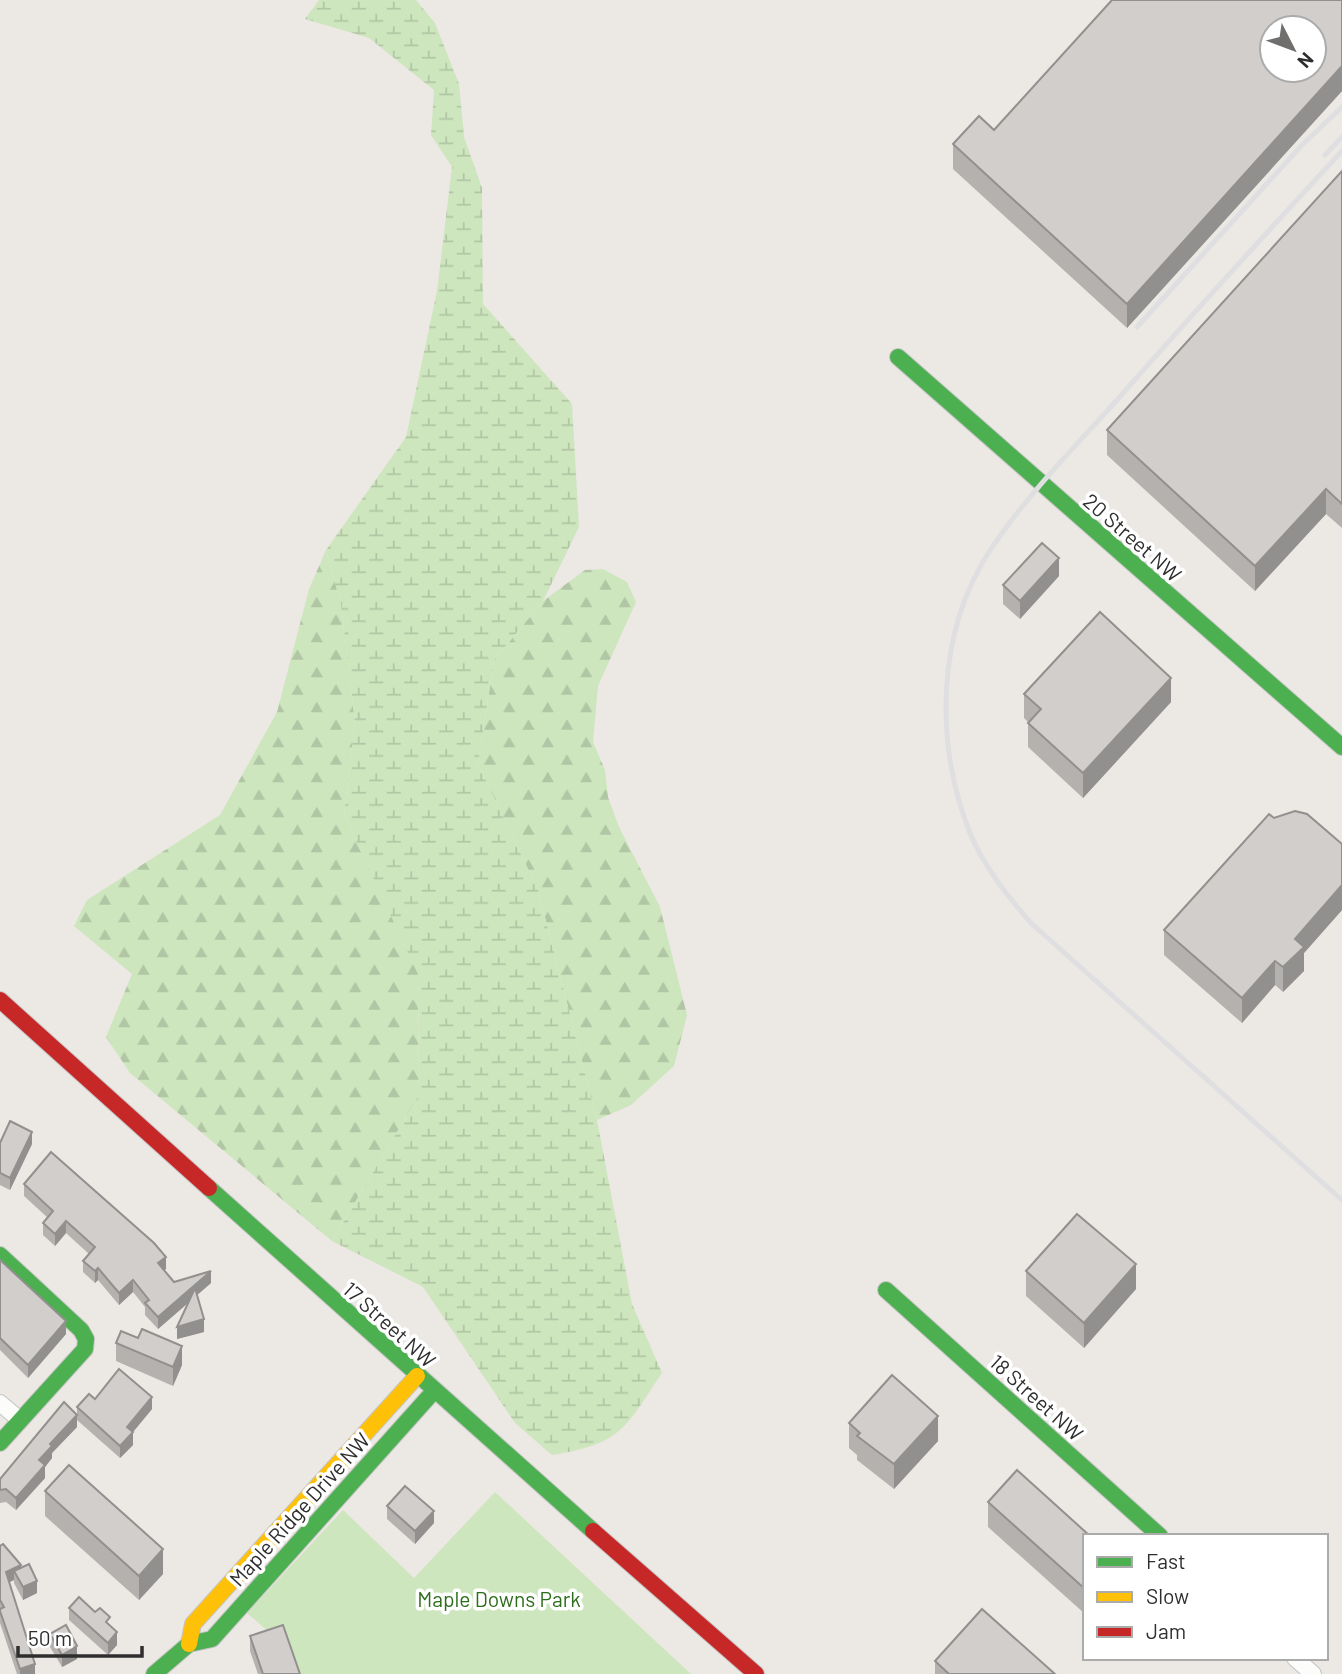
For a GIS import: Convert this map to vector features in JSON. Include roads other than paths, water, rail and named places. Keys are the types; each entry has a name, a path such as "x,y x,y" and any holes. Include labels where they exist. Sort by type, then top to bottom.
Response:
{"street":[{"name":"20 Street NW","path":"898,357 1342,747"},
{"name":"17 Street NW","path":"0,1000 417,1376 756,1674"},
{"path":"0,1255 81,1330 86,1339 85,1349 0,1443"},
{"name":"18 Street NW","path":"886,1290 1158,1534"},
{"name":"Maple Ridge Drive NW","path":"154,1674 173,1668 189,1644 193,1624 417,1376"},
{"name":"Maple Ridge Drive NW","path":"189,1644 212,1639 434,1391"},
{"path":"0,1403 20,1420"},
{"path":"1297,1660 1313,1674"}],"railway":[{"path":"1137,327 1302,145 1342,107"},
{"path":"1325,155 1342,137"},
{"path":"1342,151 1054,469 1004,531 972,584 959,618 950,654 946,690 951,764 959,799 976,846 989,870 1006,892 1032,924 1342,1200"}],"park label":[{"name":"Maple Downs Park","path":"499,1598"}]}
